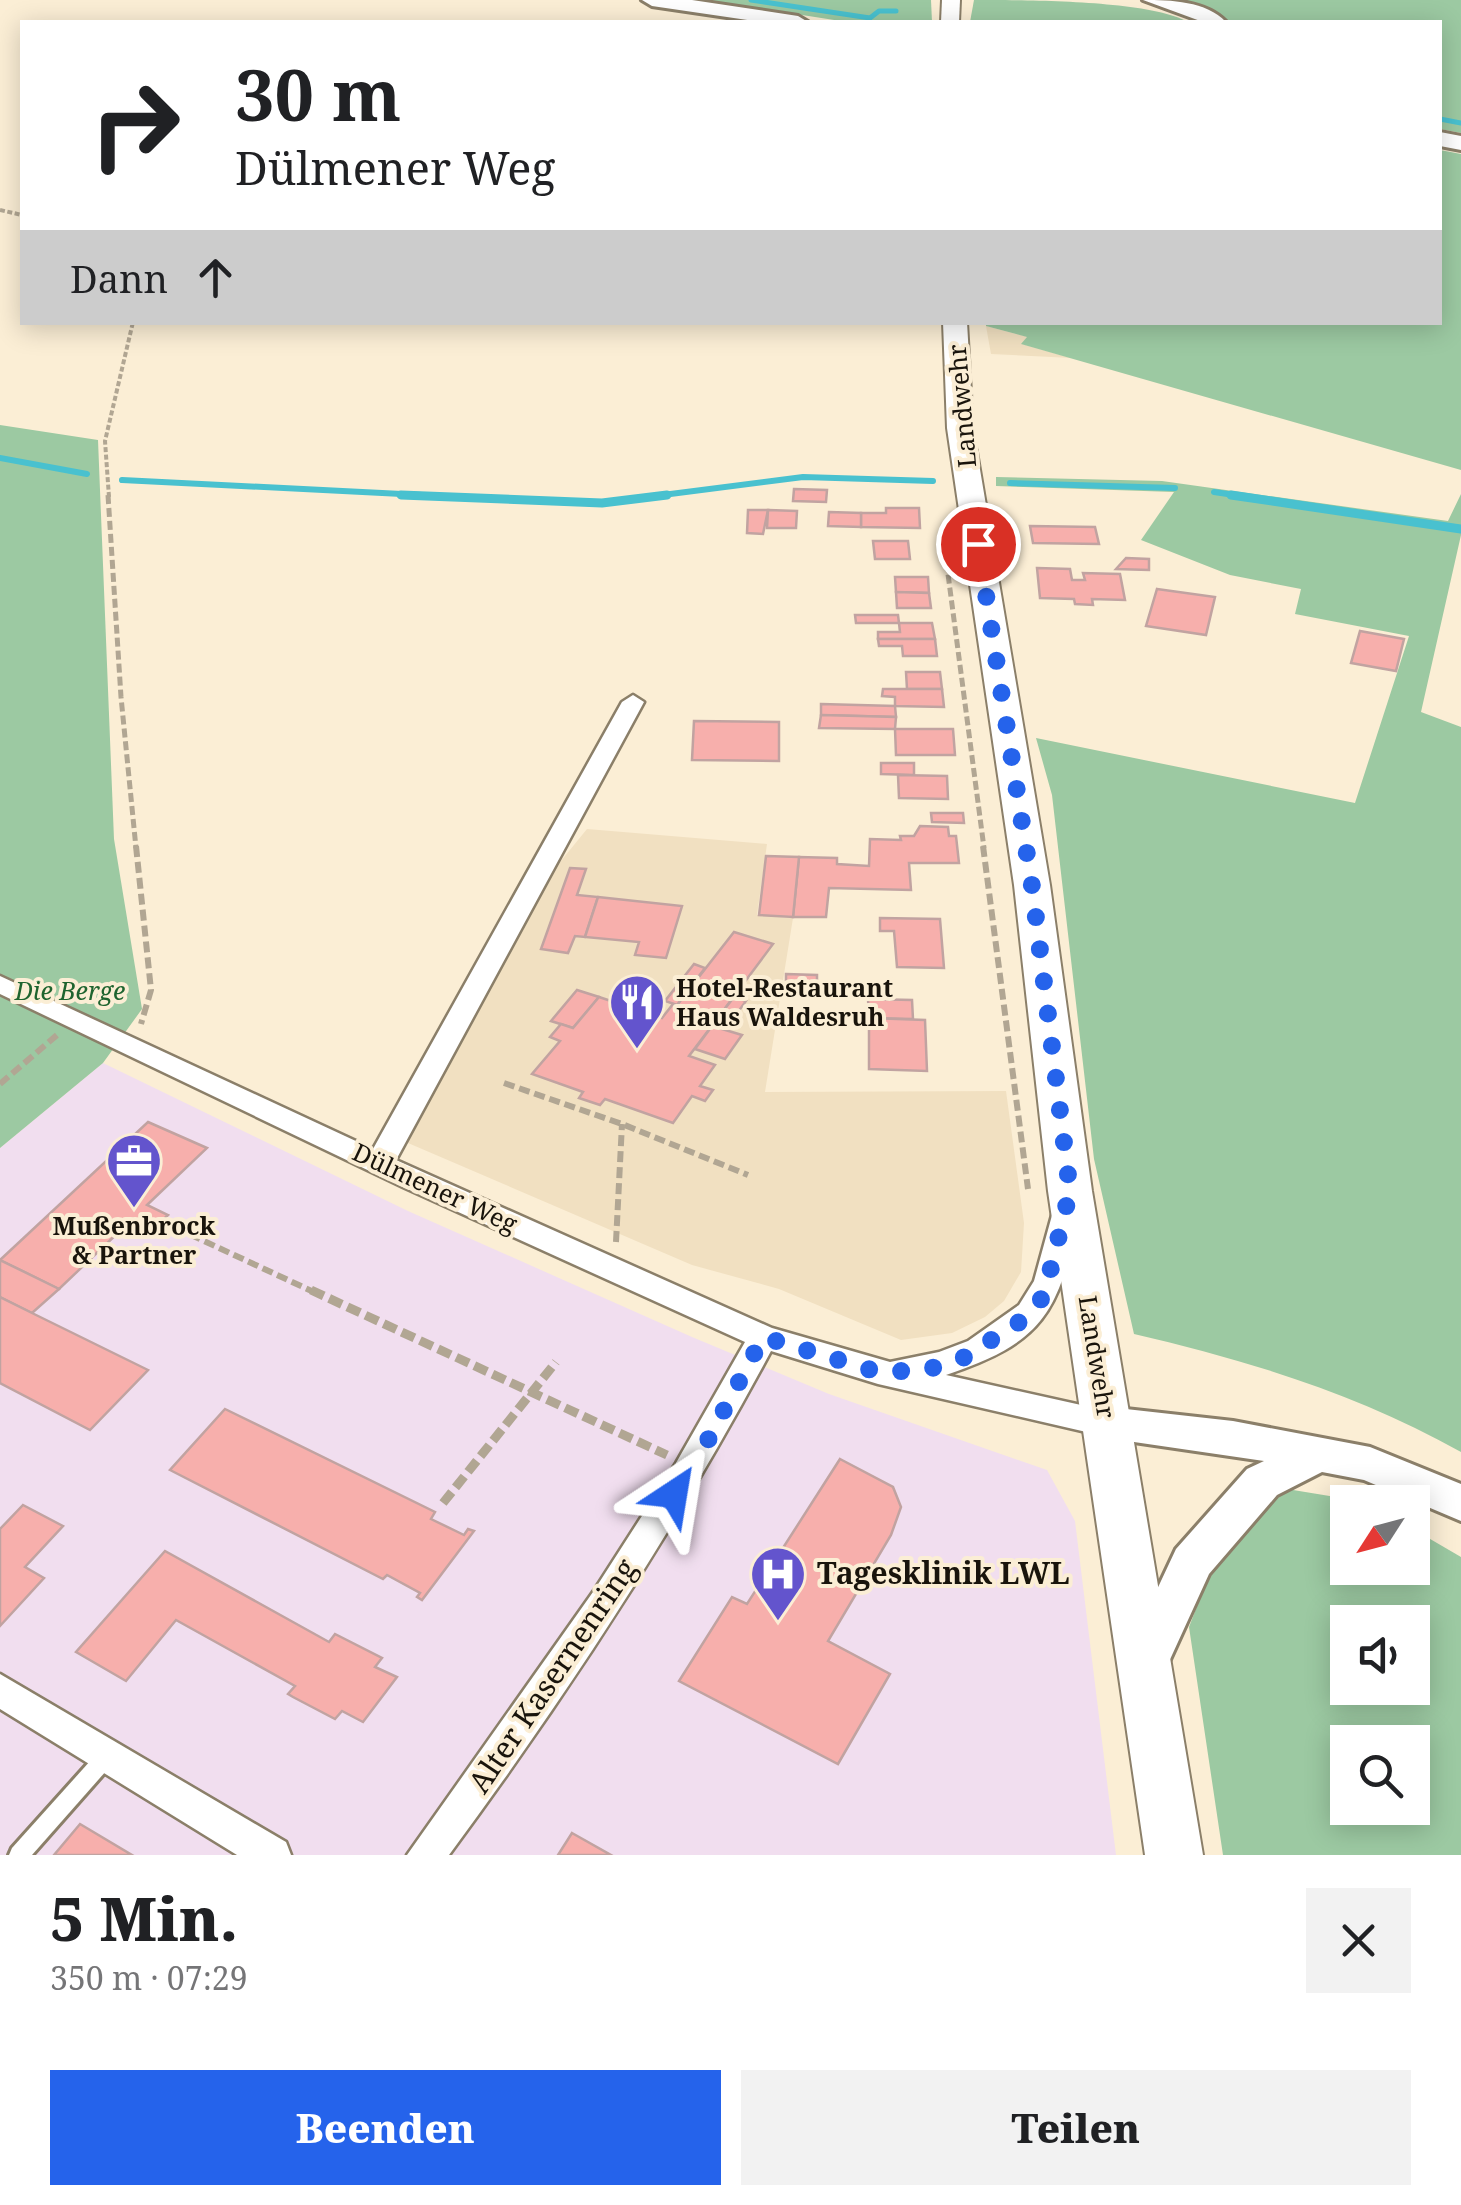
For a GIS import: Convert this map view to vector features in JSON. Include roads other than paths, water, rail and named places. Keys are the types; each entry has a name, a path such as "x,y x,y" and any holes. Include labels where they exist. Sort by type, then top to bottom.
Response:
{"highway":[{"path":"652,0 785,20"},
{"path":"686,0 811,20"},
{"path":"1154,0 1213,20"},
{"path":"630,6 650,20"},
{"path":"1178,7 1193,20"}],"main road":[{"name":"Landwehr","path":"956,325 960,428 1032,886 1070,1191 1174,1855"}],"street":[{"path":"380,1164 633,702"},
{"name":"Dülmener Weg","path":"0,984 380,1164 763,1337 878,1372 1108,1424 1234,1438 1370,1464 1461,1503"},
{"name":"Dülmener Weg","path":"878,1372 926,1370 963,1358 1021,1321 1044,1296 1070,1191"},
{"name":"Alter Kasernenring","path":"426,1855 580,1646 691,1466 763,1337"},
{"path":"1146,1663 1192,1562 1262,1482 1315,1456"},
{"path":"0,1690 272,1855"}],"lane":[{"path":"19,1855 108,1756"}],"waterway":[{"path":"751,0 870,18 879,11 896,11"},
{"path":"1442,119 1461,123"},
{"path":"0,458 87,474"},
{"path":"647,497 803,477 933,481"},
{"path":"122,480 461,497"},
{"path":"1010,483 1175,488"},
{"path":"1214,492 1248,497"},
{"path":"401,495 602,503 667,495"},
{"path":"1231,495 1461,529"}],"place":[{"name":"Hotel-Restaurant Haus Waldesruh","path":"637,1051"},
{"name":"Mußenbrock & Partner","path":"134,1210"},
{"name":"Tagesklinik LWL","path":"778,1623"}],"park label":[{"name":"Die Berge","path":"70,991"}]}
